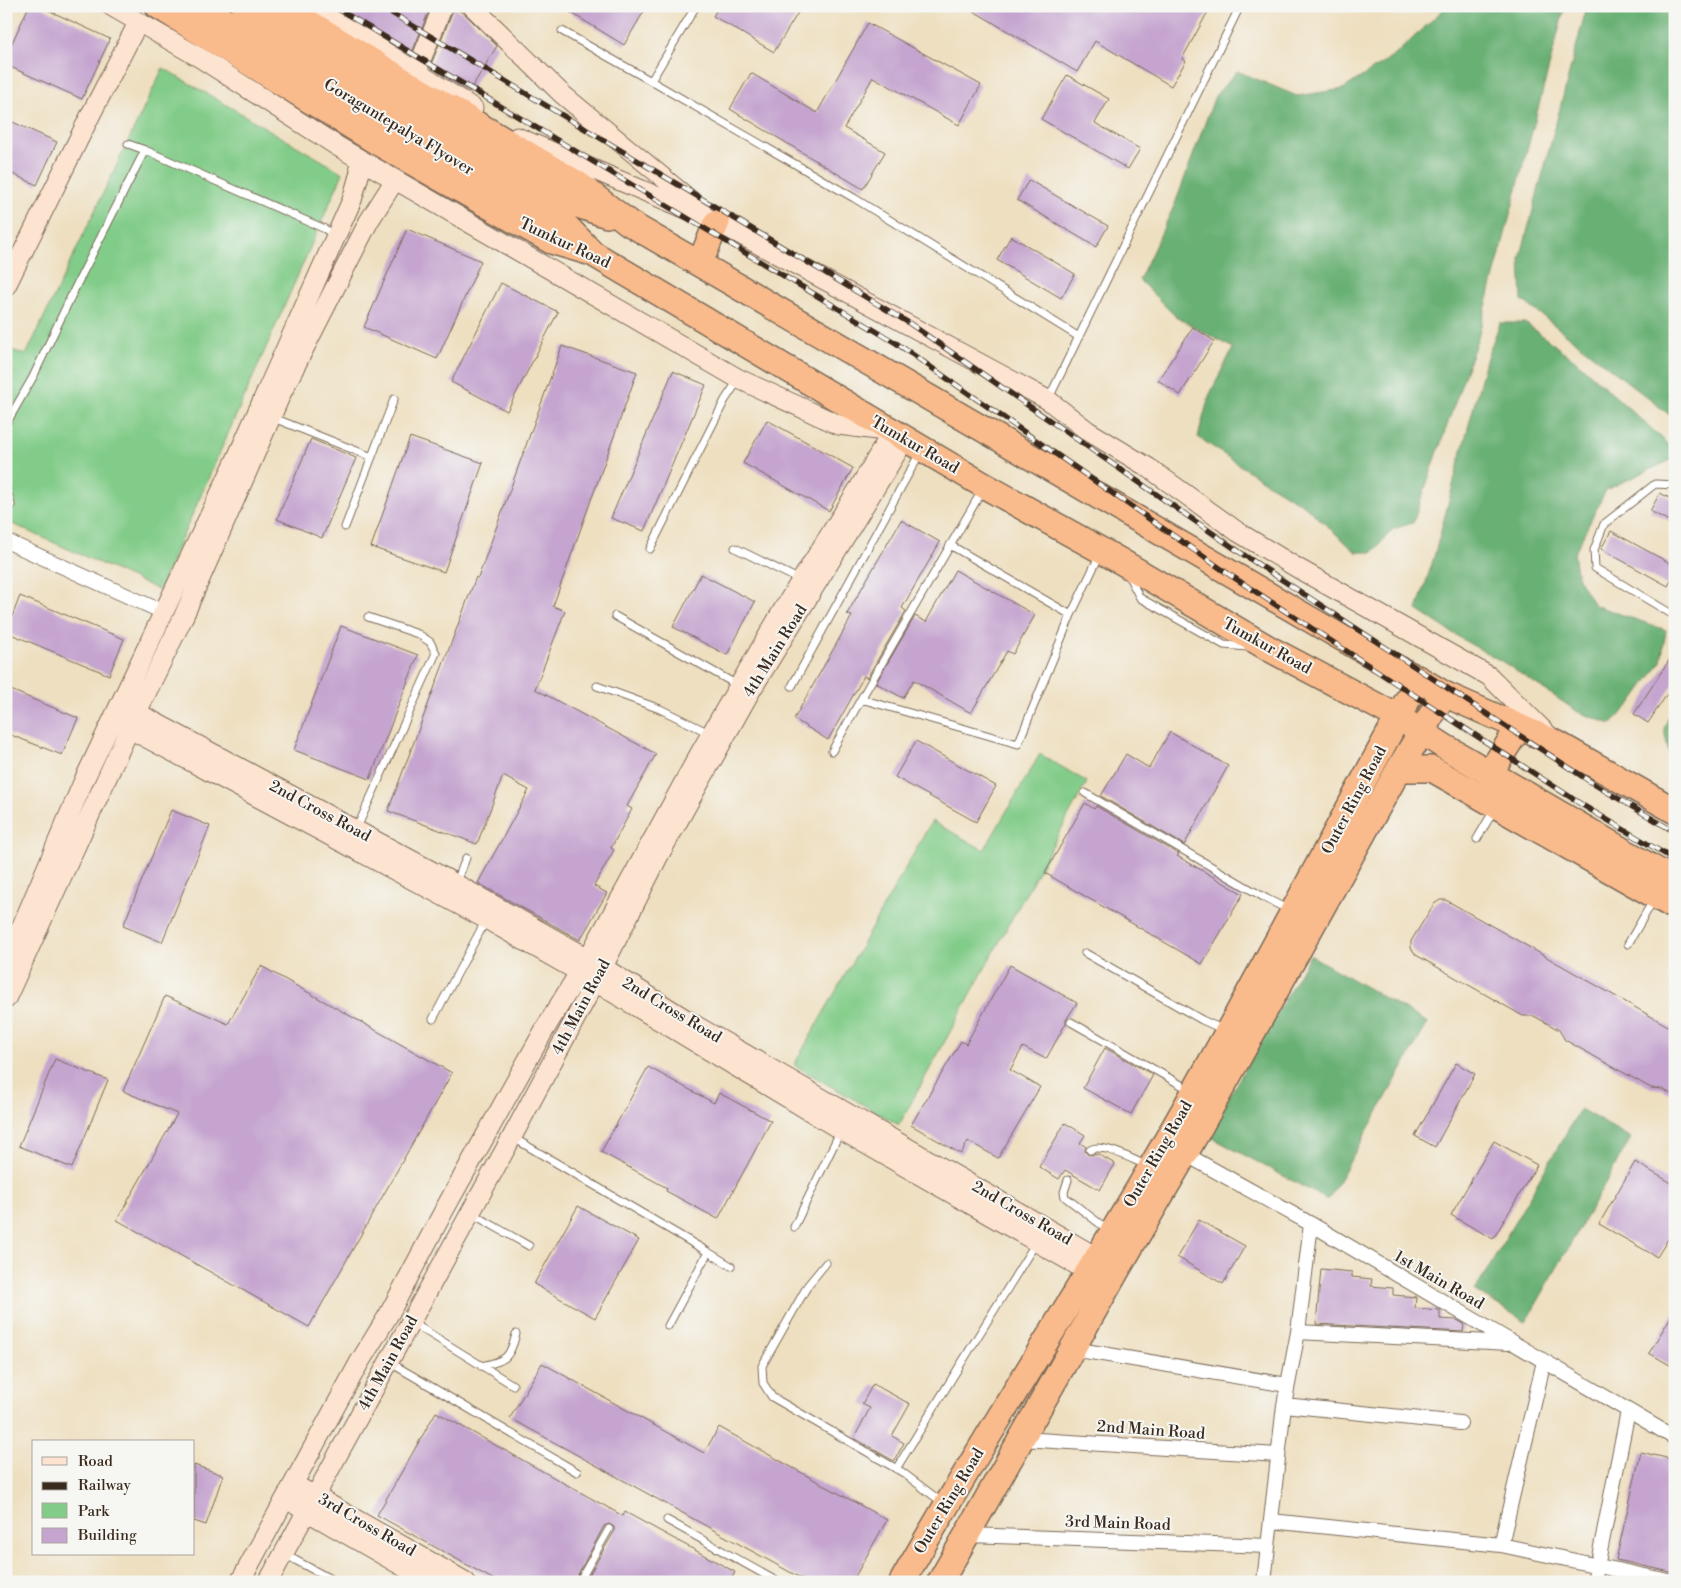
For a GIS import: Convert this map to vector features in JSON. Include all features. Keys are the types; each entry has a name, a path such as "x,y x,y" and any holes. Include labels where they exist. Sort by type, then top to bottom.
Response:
{"highway":[{"name":"Tumkur Road","path":"158,6 397,154 551,240 592,253 985,486 1111,556 1268,648 1398,717 1675,881"},
{"name":"Goraguntepalya Flyover","path":"201,6 397,114 566,201 629,223"},
{"name":"Goraguntepalya Flyover","path":"244,6 397,114 565,226 592,253"},
{"path":"282,6 402,80 578,184 629,223 1373,656 1444,694 1556,743 1675,811"},
{"path":"700,263 717,222"},
{"name":"Outer Ring Road","path":"902,1582 946,1505 1094,1265 1194,1092 1294,912 1419,679"},
{"name":"Outer Ring Road","path":"940,1582 1185,1154 1399,769 1444,694"},
{"path":"1490,773 1519,727"},
{"path":"1399,769 1432,769 1665,902"}],"street":[{"path":"111,6 202,59 359,159 739,379 839,424 907,440"},
{"path":"313,6 519,138 717,222 1048,400 1088,431 1149,468 1238,532 1299,569 1489,676 1556,743"},
{"path":"416,72 443,6"},
{"path":"472,6 562,94 717,222"},
{"path":"6,286 138,23"},
{"path":"6,999 125,716 163,612 235,462 355,192 360,172 359,159"},
{"path":"6,963 84,780 125,716 182,620 282,392 369,221 395,180"},
{"path":"125,716 486,919 591,969 711,734 802,580 859,488 907,440"},
{"name":"4th Main Road","path":"240,1582 359,1363 389,1314 448,1203 657,859 750,692 907,440"},
{"path":"6,541 163,612"},
{"name":"2nd Cross Road","path":"125,716 356,831 456,884 841,1130 1037,1241 1094,1265"},
{"name":"4th Main Road","path":"268,1582 512,1137 591,969"},
{"name":"2nd Cross Road","path":"591,969 704,1030 1094,1265"},
{"name":"1st Main Road","path":"1185,1154 1310,1224 1675,1438"},
{"path":"1264,1582 1284,1405 1298,1332 1310,1224"},
{"path":"1298,1332 1513,1343"},
{"path":"1073,1349 1287,1385"},
{"path":"1501,1546 1544,1362"},
{"path":"1284,1405 1460,1423"},
{"path":"1594,1582 1628,1411"},
{"name":"2nd Main Road","path":"1022,1439 1278,1455"},
{"path":"290,1492 430,1582"},
{"name":"3rd Cross Road","path":"311,1504 466,1582"},
{"path":"1271,1521 1501,1546 1673,1582"},
{"name":"3rd Main Road","path":"966,1535 1268,1546"}],"lane":[{"path":"651,81 696,6"},
{"path":"1048,400 1240,6"},
{"path":"562,31 854,198 1079,337"},
{"path":"128,144 325,229 335,236"},
{"path":"6,424 33,377 75,288 145,150"},
{"path":"650,549 724,400 739,379"},
{"path":"345,527 394,399"},
{"path":"271,417 372,456"},
{"path":"792,686 907,440"},
{"path":"1675,485 1655,484 1604,524 1594,550 1595,568 1675,616"},
{"path":"6,486 11,504"},
{"path":"832,751 985,486"},
{"path":"950,545 1071,615"},
{"path":"735,548 802,580"},
{"path":"861,699 1018,744 1071,615 1111,556"},
{"path":"615,616 739,686"},
{"path":"356,831 436,653 430,642 418,634 368,617"},
{"path":"597,686 660,709 711,734"},
{"path":"1085,793 1268,899 1294,912"},
{"path":"1477,838 1486,820 1497,805"},
{"path":"456,884 466,858"},
{"path":"1628,944 1665,902"},
{"path":"433,1019 486,919"},
{"path":"1085,953 1202,1020 1227,1032"},
{"path":"1071,1022 1194,1092"},
{"path":"794,1227 841,1130"},
{"path":"512,1137 731,1266"},
{"path":"1090,1150 1102,1148 1151,1167"},
{"path":"1068,1180 1064,1192 1065,1197 1113,1233"},
{"path":"471,1213 529,1246"},
{"path":"896,1469 1037,1241"},
{"path":"668,1326 708,1252"},
{"path":"826,1263 808,1285 762,1366 763,1383 772,1397 896,1469 946,1505"},
{"path":"410,1322 513,1385"},
{"path":"481,1366 495,1363 508,1357 516,1334"},
{"path":"389,1362 578,1472"},
{"path":"667,1520 778,1582"},
{"path":"579,1582 609,1530"},
{"path":"283,1554 336,1582"}],"green space":[{"path":"1447,6 1565,6 1478,337 1413,523 1393,529 1373,552 1356,552 1305,506 1198,437 1209,396 1233,348 1176,317 1139,280 1175,204 1215,96 1237,71 1297,96 1343,89 1394,56"},
{"path":"1587,6 1675,6 1675,419 1522,300 1520,259"},
{"path":"163,68 343,173 159,590 6,521 6,348 26,355"},
{"path":"1500,323 1525,323 1576,361 1675,450 1675,458 1606,490 1574,554 1578,578 1594,605 1666,630 1661,662 1631,704 1611,724 1578,712 1503,662 1465,641 1417,610 1434,557 1486,360"},
{"path":"1675,701 1675,766 1671,764 1664,729"},
{"path":"1040,754 1087,782 899,1125 794,1065 932,821 984,850"},
{"path":"1310,955 1428,1023 1328,1200 1207,1135"},
{"path":"1580,1109 1631,1138 1526,1322 1475,1291"}],"building":[{"path":"29,6 39,6 110,39 82,99 6,65 6,56"},
{"path":"334,6 431,6 411,55"},
{"path":"560,6 647,6 624,45"},
{"path":"719,6 802,6 774,52 713,16"},
{"path":"965,6 1211,6 1182,59 1186,61 1171,86 1095,41 1077,72"},
{"path":"454,8 465,14 497,46 469,92 430,67"},
{"path":"868,23 981,85 959,125 873,77 844,128 885,152 863,189 730,109 751,73 817,113"},
{"path":"1067,75 1109,99 1095,123 1140,149 1128,169 1041,119"},
{"path":"6,119 57,142 37,185 6,171"},
{"path":"1029,180 1108,226 1096,247 1017,200"},
{"path":"407,229 481,261 437,359 364,327"},
{"path":"1011,236 1075,274 1061,298 997,260"},
{"path":"501,283 558,312 507,411 451,382"},
{"path":"1193,327 1214,341 1180,395 1158,380"},
{"path":"562,346 637,372 553,606 565,611 535,689 656,754 627,806 632,809 611,848 614,850 594,886 607,893 580,940 478,883 529,790 503,776 477,844 388,811 476,577 478,578"},
{"path":"673,371 706,385 644,531 611,518"},
{"path":"767,420 853,468 829,511 743,463"},
{"path":"410,437 483,463 444,572 371,547"},
{"path":"311,439 356,458 322,538 277,519"},
{"path":"1660,493 1675,501 1675,524 1650,511"},
{"path":"901,520 940,542 902,608 906,611 867,678 864,676 828,740 794,719 852,616 847,614"},
{"path":"1611,531 1675,566 1675,574 1668,586 1601,549"},
{"path":"955,570 1035,615 1013,654 1007,651 971,713 914,680 903,698 876,683 915,616 926,622"},
{"path":"701,574 755,602 727,655 673,627"},
{"path":"20,596 124,639 109,675 6,632"},
{"path":"341,626 418,655 370,779 294,750"},
{"path":"1675,651 1675,682 1648,723 1634,714"},
{"path":"6,688 78,718 62,755 6,733"},
{"path":"1170,732 1228,766 1184,845 1101,796 1126,754 1149,768"},
{"path":"916,741 996,786 976,822 895,777"},
{"path":"1085,803 1094,809 1096,806 1243,894 1202,964 1045,873"},
{"path":"171,810 210,826 162,942 123,926"},
{"path":"1440,900 1446,900 1675,1030 1675,1096 1662,1089 1651,1088 1565,1040 1559,1030 1534,1016 1523,1016 1416,955 1411,948 1411,941 1434,904"},
{"path":"1010,965 1077,1003 1046,1059 1023,1047 1010,1070 1040,1087 998,1158 968,1141 961,1154 911,1125 961,1041 966,1044"},
{"path":"261,966 452,1073 309,1327 117,1220 177,1114 123,1091 165,996 228,1024"},
{"path":"1105,1048 1153,1075 1131,1114 1083,1088"},
{"path":"55,1059 108,1080 72,1168 19,1146"},
{"path":"1456,1063 1475,1074 1435,1147 1415,1136"},
{"path":"648,1067 714,1103 719,1093 771,1121 718,1219 666,1191 667,1188 601,1152"},
{"path":"1065,1123 1085,1135 1080,1143 1086,1147 1085,1151 1087,1154 1098,1154 1115,1164 1100,1190 1065,1170 1059,1179 1039,1167"},
{"path":"1494,1141 1537,1165 1493,1239 1451,1215"},
{"path":"1635,1162 1675,1185 1675,1228 1657,1257 1599,1224"},
{"path":"578,1206 639,1240 595,1318 534,1284"},
{"path":"1199,1220 1245,1246 1223,1284 1177,1257"},
{"path":"1321,1269 1352,1272 1352,1277 1372,1279 1371,1286 1393,1288 1393,1295 1416,1297 1415,1308 1440,1310 1440,1319 1457,1320 1464,1324 1463,1332 1316,1324"},
{"path":"1675,1310 1675,1368 1649,1353"},
{"path":"542,1363 704,1453 719,1427 887,1520 852,1582 808,1582 510,1418"},
{"path":"873,1384 910,1404 892,1436 904,1443 894,1461 854,1438 870,1408 862,1404"},
{"path":"436,1412 623,1516 625,1512 735,1572 730,1582 585,1582 614,1532 614,1527 609,1524 604,1526 574,1582 498,1582 377,1515"},
{"path":"1641,1452 1675,1460 1675,1573 1616,1560"},
{"path":"195,1465 223,1475 206,1525 195,1521"}],"railway":[{"path":"333,6 896,343 1230,575 1584,806 1675,860"},
{"path":"380,6 909,323 1244,555 1597,786 1675,832"}]}
